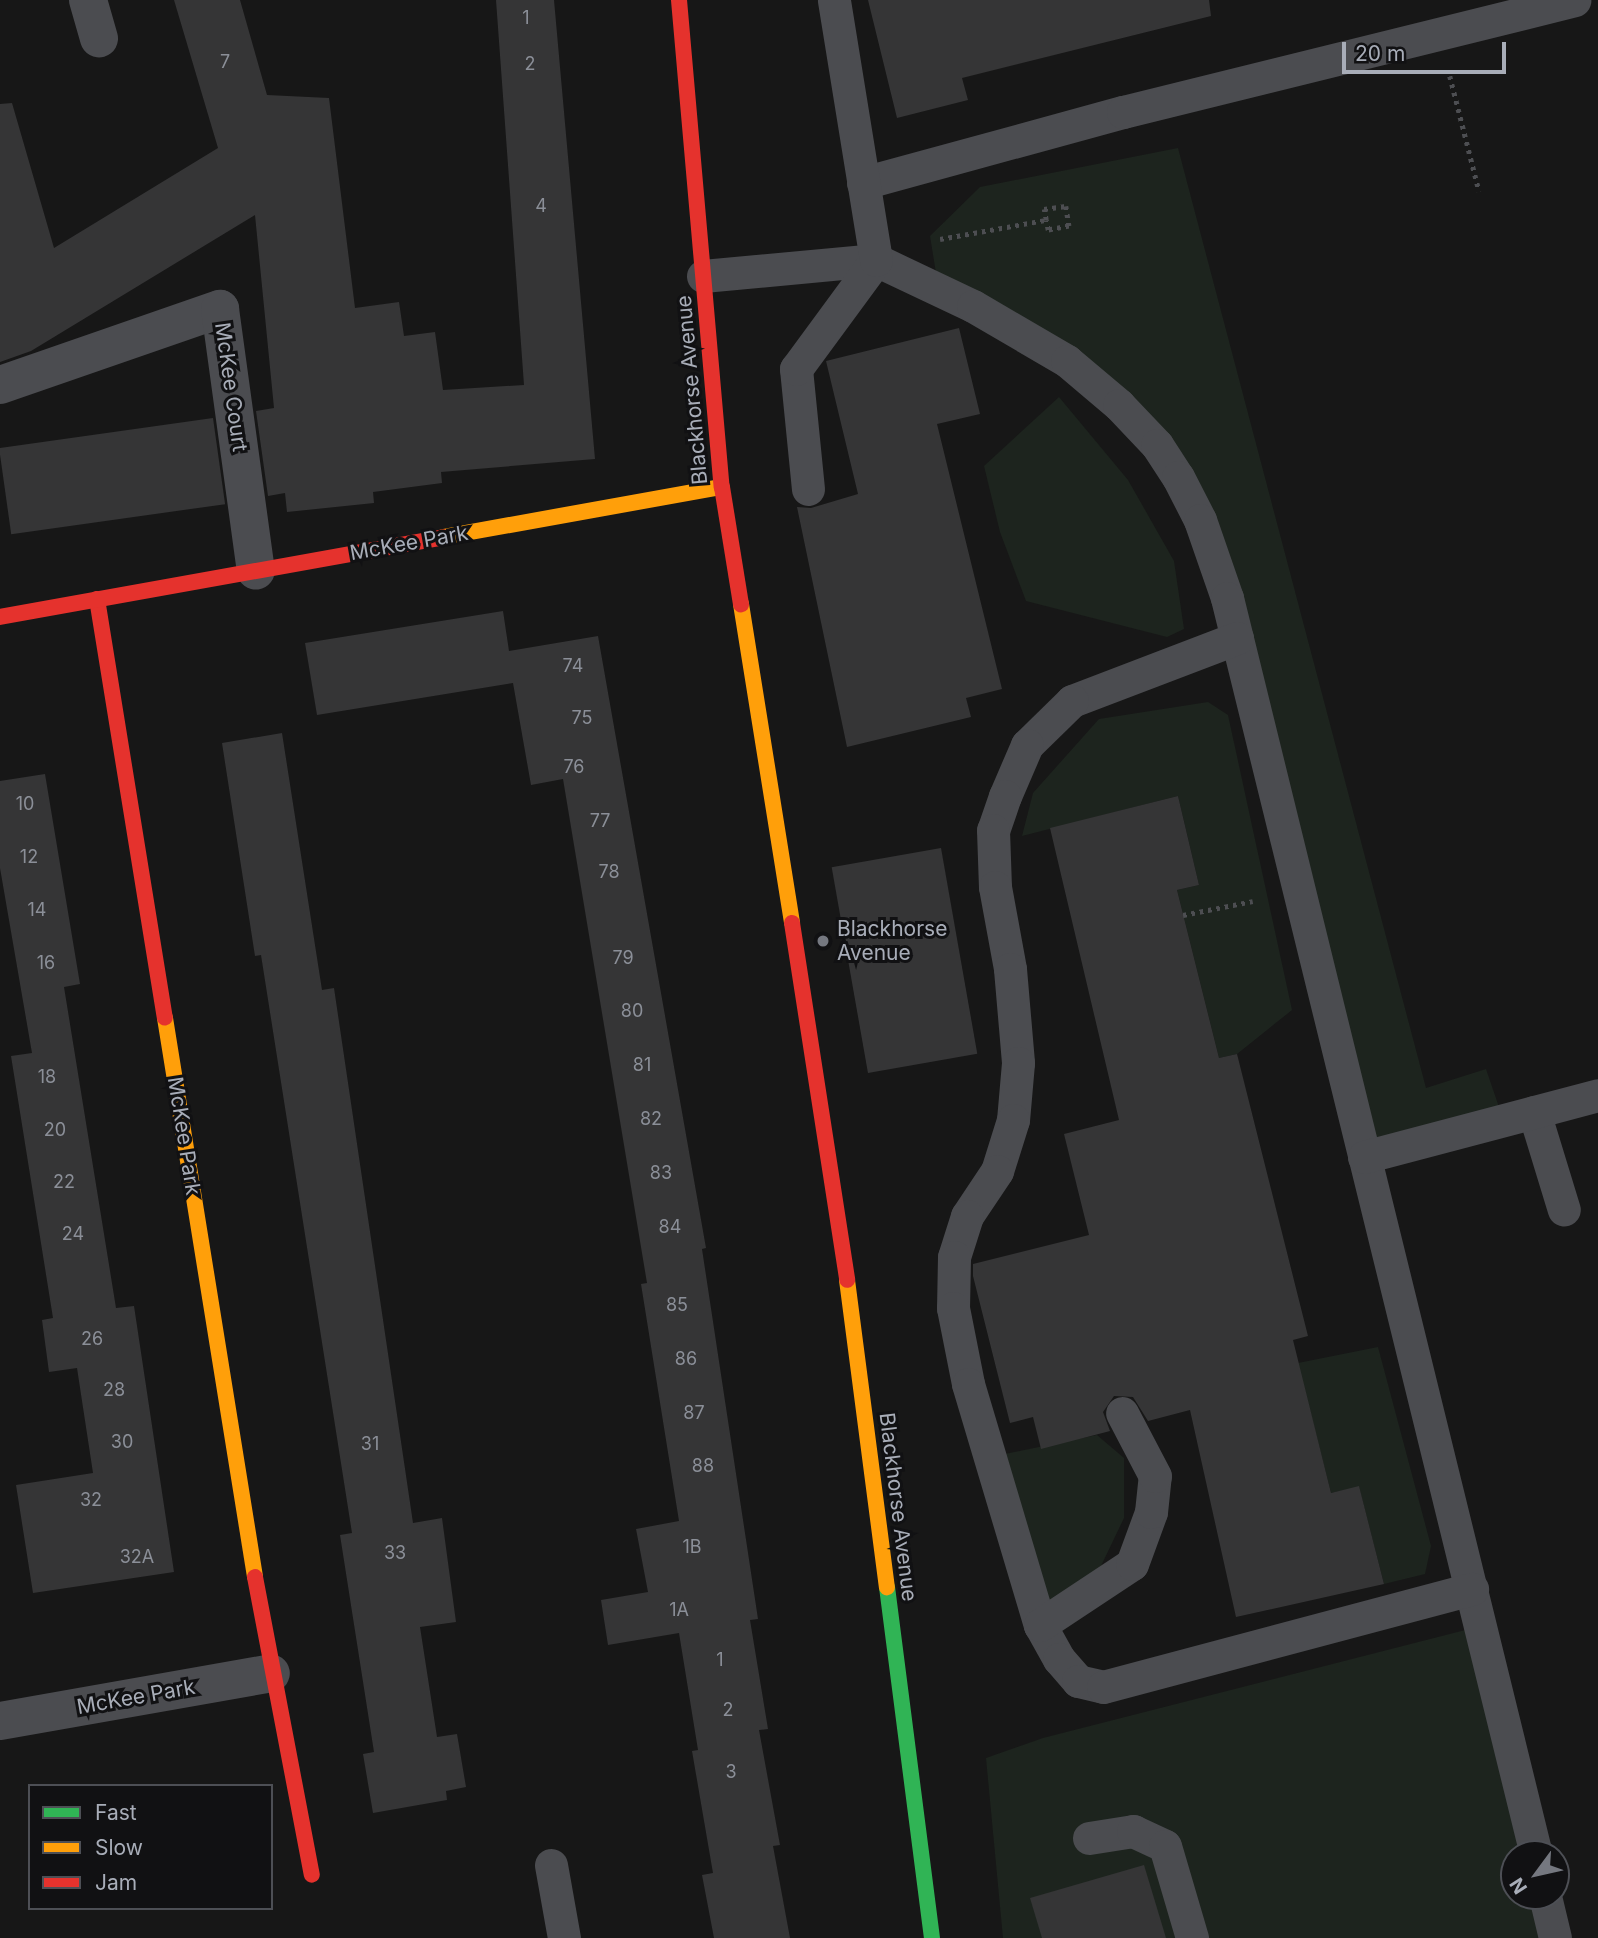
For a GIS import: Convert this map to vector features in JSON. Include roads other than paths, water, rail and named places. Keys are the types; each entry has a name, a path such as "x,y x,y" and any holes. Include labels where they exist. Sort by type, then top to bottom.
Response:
{"street":[{"path":"88,0 99,38"},
{"name":"Blackhorse Avenue","path":"679,0 722,487 839,1220 932,1938"},
{"name":"McKee Court","path":"0,385 220,309 256,571"},
{"name":"McKee Park","path":"0,617 722,487"},
{"name":"McKee Park","path":"97,599 271,1674 312,1875"},
{"name":"McKee Park","path":"0,1721 271,1674"}],"lane":[{"path":"808,489 796,369 877,260 834,0"},
{"path":"863,183 1574,0"},
{"path":"703,276 877,260 973,306 1067,361 1119,405 1157,445 1200,520 1237,638 1533,1840"},
{"path":"1237,638 1072,702 1027,745 993,830 995,887 1010,969 1018,1063 1013,1119 997,1171 967,1216 954,1256 953,1308 968,1384 1040,1625 1059,1659 1078,1681 1103,1687 1472,1589"},
{"path":"1364,1157 1598,1095"},
{"path":"1534,1112 1564,1210"},
{"path":"1040,1625 1132,1564 1152,1512 1156,1476 1122,1413"},
{"path":"1089,1838 1133,1831 1166,1846 1192,1938"},
{"path":"551,1865 564,1938"},
{"path":"1548,1910 1555,1938"}],"place":[{"name":"Blackhorse Avenue","path":"823,941"}]}
